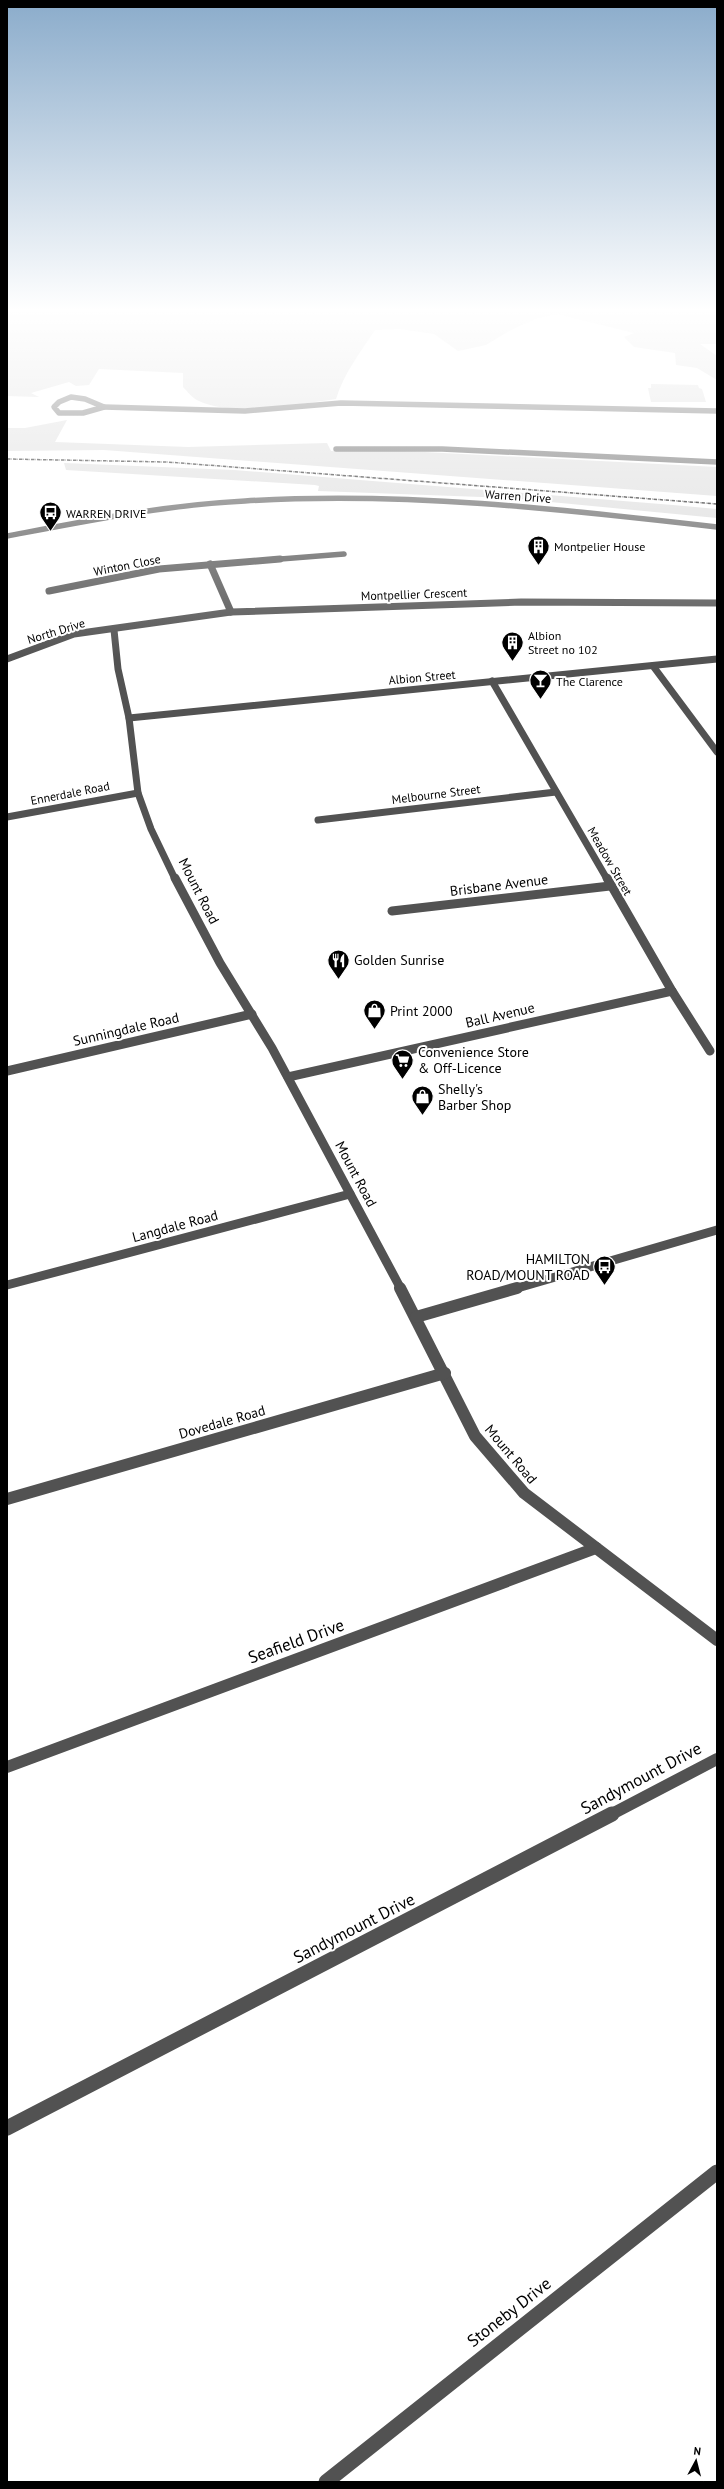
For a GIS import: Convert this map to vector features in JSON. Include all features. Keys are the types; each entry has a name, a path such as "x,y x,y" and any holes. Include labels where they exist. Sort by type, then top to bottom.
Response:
{"street":[{"path":"336,449 442,449 717,462"},
{"name":"Warren Drive","path":"7,536 85,521 203,505 277,499 320,498 529,508 717,526"},
{"name":"Winton Close","path":"49,591 159,569 344,554"},
{"path":"210,564 230,612"},
{"name":"Montpellier Crescent","path":"114,630 173,618 230,612 521,602 645,601 717,603"},
{"name":"North Drive","path":"7,659 74,634 114,630"},
{"name":"Mount Road","path":"114,630 118,669 129,718 138,793 151,829 184,898 220,963 252,1014 288,1078 416,1317 475,1436 524,1494 717,1640"},
{"name":"Albion Street","path":"129,718 717,659"},
{"path":"653,666 717,752"},
{"name":"Meadow Street","path":"492,681 610,886 672,991 710,1051"},
{"name":"Melbourne Street","path":"318,820 556,792"},
{"name":"Ennerdale Road","path":"7,817 138,793"},
{"name":"Brisbane Avenue","path":"392,911 610,886"},
{"name":"Ball Avenue","path":"288,1078 672,991"},
{"name":"Sunningdale Road","path":"7,1070 252,1014"},
{"name":"Langdale Road","path":"7,1285 350,1194"},
{"path":"416,1317 717,1230"},
{"name":"Dovedale Road","path":"7,1499 445,1373"},
{"name":"Seafield Drive","path":"7,1767 596,1548"},
{"name":"Sandymount Drive","path":"7,2128 717,1759"},
{"name":"Stoneby Drive","path":"326,2482 717,2172"}],"shaded area":[{"path":"63,427 55,442 188,447 327,443 331,451 405,451 717,467 717,496 104,450 7,451 7,428"},
{"path":"64,463 234,470 673,505 717,509 717,518 509,498 318,491 319,486 315,485 66,470"}],"railway":[{"path":"7,459 167,462 717,504"}],"place":[{"name":"WARREN DRIVE","path":"50,532"},
{"name":"Montpelier House","path":"539,566"},
{"name":"Albion Street no 102","path":"513,662"},
{"name":"The Clarence","path":"541,700"},
{"name":"Golden Sunrise","path":"338,980"},
{"name":"Print 2000","path":"375,1030"},
{"name":"Convenience Store & Off-Licence","path":"403,1080"},
{"name":"Shelly's Barber Shop","path":"423,1116"},
{"name":"HAMILTON ROAD/MOUNT ROAD","path":"605,1286"}]}
